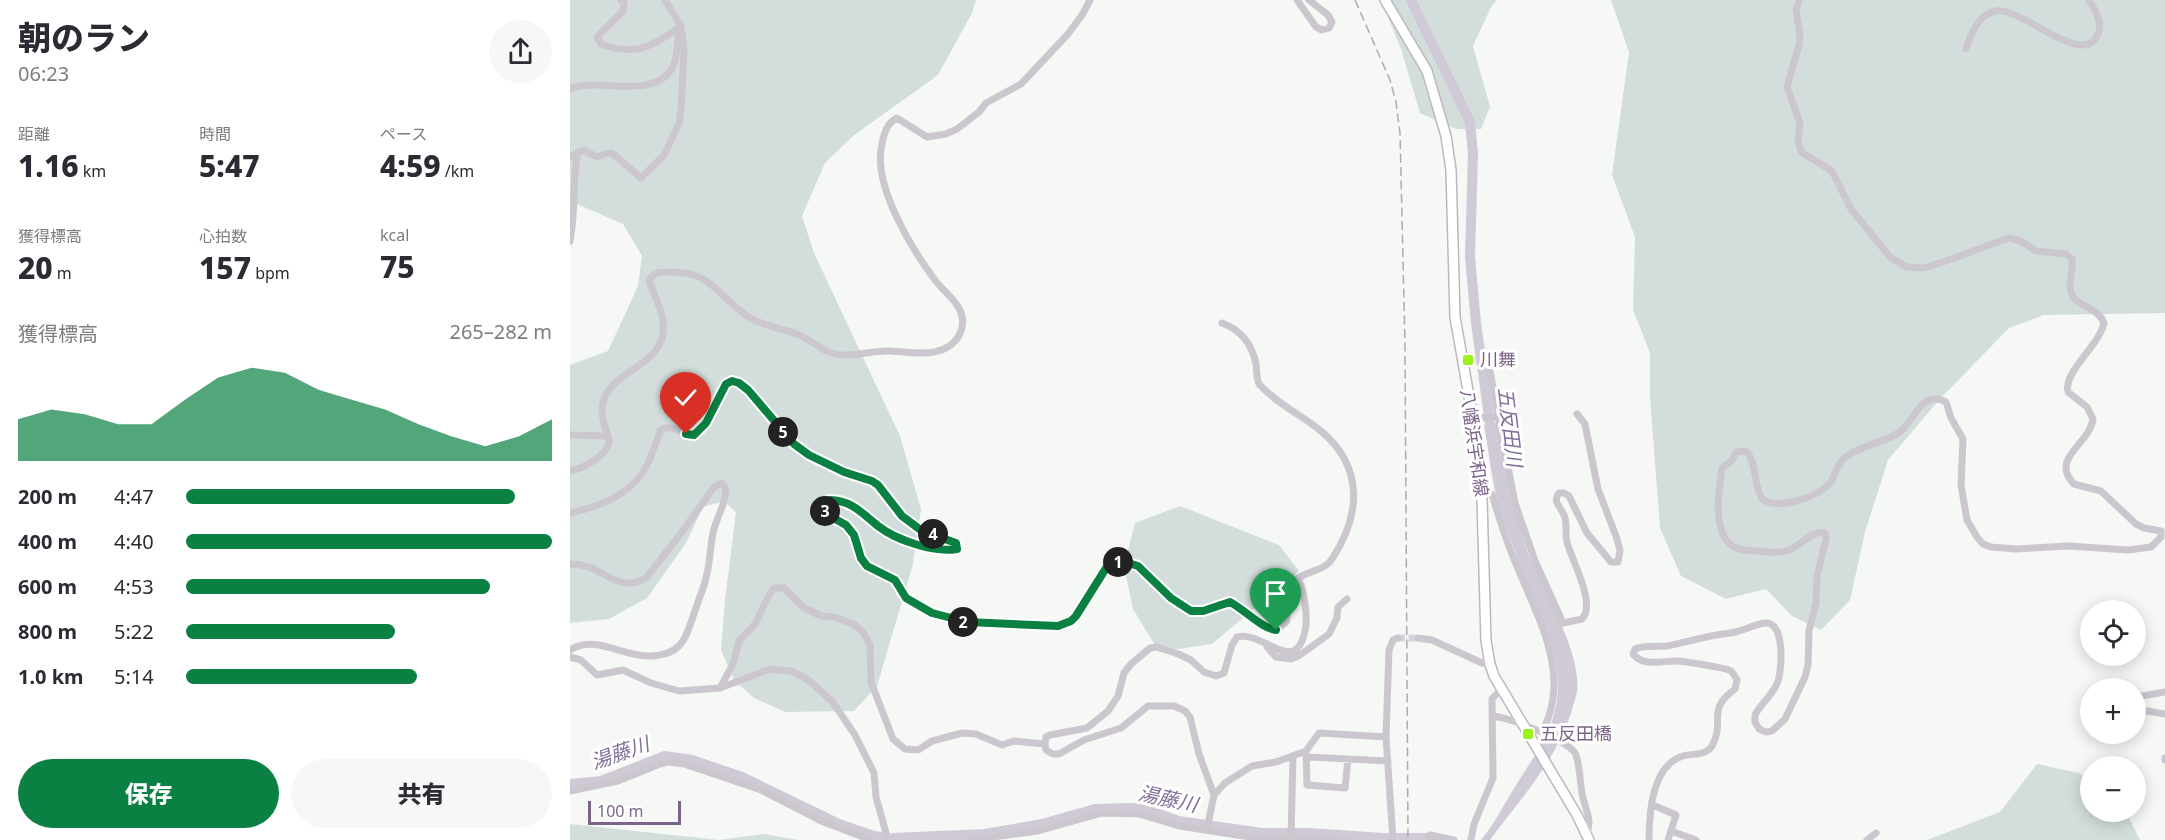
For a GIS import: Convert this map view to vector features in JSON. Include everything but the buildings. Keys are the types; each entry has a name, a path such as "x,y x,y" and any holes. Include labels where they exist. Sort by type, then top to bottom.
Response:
{"main road":[{"name":"八幡浜宇和線","path":"1385,0 1427,71 1446,136 1451,170 1455,316 1477,418 1483,494 1485,615 1490,664 1501,689 1588,837"}],"street":[{"path":"621,0 624,3 623,11 597,38 601,44 624,50 642,49 654,45 681,26"},
{"path":"570,158 586,150 597,157 612,153 641,177 664,156 679,124 684,50 681,26 665,0"},
{"path":"570,471 587,465 609,444 602,410 608,392 626,374 648,359 663,337 664,324 649,281 654,274 687,273 705,279 749,317 765,325 799,335 831,353 936,351 952,344 963,328 961,312 935,280 903,230 884,189 879,155 890,122 897,118 927,136 946,134 957,129 979,112 986,103 1021,84 1068,34 1090,0"},
{"path":"1297,0 1316,27 1322,30 1329,28 1332,22 1328,15 1309,0"},
{"path":"1649,840 1657,780 1669,762 1682,756 1706,752 1712,747 1717,731 1719,705 1723,698 1735,689 1737,680 1731,671 1724,669 1678,661 1644,661 1633,654 1635,649 1654,648 1711,635 1735,633 1765,622 1771,624 1776,629 1782,654 1779,679 1755,715 1755,722 1759,729 1766,732 1772,731 1785,719 1796,699 1807,670 1809,631 1816,603 1817,576 1826,538 1825,533 1817,532 1787,551 1756,551 1732,546 1723,531 1717,506 1722,468 1732,460 1736,452 1746,451 1750,455 1756,484 1762,499 1773,504 1797,501 1823,489 1830,483 1840,463 1848,454 1894,436 1908,425 1922,404 1929,400 1939,399 1946,402 1951,418 1963,439 1961,485 1963,502 1971,529 1983,544 2007,548 2068,546 2128,550 2151,547 2161,537 2161,531 2136,524 2107,495 2090,487 2074,484 2067,474 2067,459 2088,434 2093,419 2087,407 2068,392 2068,381 2099,336 2104,323 2095,310 2075,299 2071,293 2072,259 2066,254 2036,251 2021,241 2009,238 1923,268 1906,267 1890,257 1851,209 1832,171 1801,152 1798,140 1800,124 1787,87 1799,45 1800,35 1796,9 1799,0"},
{"path":"1966,49 1970,36 1979,21 2001,10 2012,12 2064,41 2078,46 2088,45 2095,40 2099,28 2095,11 2089,0"},
{"path":"570,89 579,85 643,86 662,79 674,66 681,26"},
{"path":"570,241 574,220 575,166 578,152"},
{"path":"570,513 607,501 622,493 637,480 645,470 660,431 664,428 694,435 699,431 706,423 726,384 732,381 748,390 794,444 809,455 844,472 872,481 878,485 902,516 922,531 956,543 957,549 951,550 912,543 880,528 857,508 848,504 830,500 823,505 828,515 846,525 854,535 861,558 867,566 895,580 906,598 914,604 948,619 967,622 1058,626 1071,621 1076,616 1108,565 1125,562 1138,566 1171,598 1185,608 1197,612 1230,602 1244,609 1268,628 1276,630 1286,622 1293,581 1332,560 1351,518 1354,504 1353,477 1342,454 1322,432 1273,397 1259,384 1256,363 1248,342 1232,326 1222,323"},
{"path":"1493,356 1489,365 1515,503 1535,561 1563,623 1582,619 1587,609 1582,580 1567,542 1566,520 1556,501 1559,493 1569,496 1587,533 1611,562 1618,562 1620,556 1616,536 1598,489 1585,424 1577,414"},
{"path":"1477,418 1497,416"},
{"path":"570,435 607,436"},
{"path":"570,564 588,567 626,584 640,582 647,577 714,487 722,483 726,489 725,500 712,536 706,581 689,632 678,648 658,656 648,657 594,644 581,644 570,650"},
{"path":"1483,494 1492,494 1505,538 1538,615 1552,658 1554,692 1543,733"},
{"path":"1214,795 1199,754 1190,717 1185,711 1173,706 1148,706 1121,728 1084,740 1059,754 1046,750 1046,737 1087,728 1108,711 1118,696 1124,673 1131,663 1150,648 1178,654 1191,660 1204,672 1216,676 1224,673 1232,645 1237,637 1244,635 1280,652 1288,653 1294,650 1302,640 1307,616 1303,587 1298,579"},
{"path":"720,688 733,664 743,635 755,624 774,588 784,588 803,607 821,616 835,617 855,625 863,632 870,645 871,681 893,739 904,749 918,750 932,741 962,733 976,734 1002,745 1014,741 1045,744"},
{"path":"1264,643 1276,657 1290,659 1300,655 1329,634 1337,618 1338,607 1347,599"},
{"path":"1393,838 1386,737 1389,650 1393,640 1398,638"},
{"path":"1418,638 1432,640 1482,663 1490,664"},
{"path":"570,657 581,660 597,675 623,670 668,689 707,691 770,669 791,671 807,679 832,700 847,721 874,773 876,796 888,840"},
{"path":"1471,840 1474,824 1493,778 1492,699 1501,689"},
{"path":"2146,695 2165,692"},
{"path":"2146,711 2165,714"},
{"path":"1492,716 1522,724 1543,733 1575,753 1579,764 1579,780 1590,820 1588,837"},
{"path":"1348,759 1345,788 1307,785 1307,754 1319,733 1386,737"},
{"path":"1207,826 1214,795 1225,783 1252,766 1307,754 1388,761"},
{"path":"1291,835 1293,756"},
{"path":"570,791 610,784 668,762 684,764 762,790 821,821 871,840"},
{"path":"1653,805 1676,815 1668,840"},
{"path":"970,840 1038,831 1102,813 1139,813 1179,826 1207,826 1263,839 1291,835 1352,840"},
{"path":"1671,831 1696,840"},
{"path":"1867,840 1876,832"},
{"path":"1430,835 1454,840"}],"shaded area":[{"path":"570,0 976,0 972,13 938,75 853,136 825,163 802,216 814,253 900,436 921,509 913,564 877,686 854,711 785,712 754,698 734,680 721,650 736,512 724,501 703,507 686,543 647,598 609,619 570,623 570,365 608,351 638,286 642,256 623,224 570,201"},
{"path":"1381,0 1497,0 1492,5 1473,46 1490,107 1481,129 1456,129 1420,113 1401,49"},
{"path":"1611,0 2165,0 2165,313 2044,315 2009,328 1939,400 1888,460 1865,532 1850,600 1821,630 1792,616 1766,589 1726,599 1681,576 1660,528 1650,396 1650,353 1633,310 1635,237 1612,175 1629,52"},
{"path":"1497,423 1521,532 1532,563 1567,638 1577,675 1577,692 1565,729 1547,762 1490,840 1481,840 1542,744 1554,714 1558,680 1552,647 1506,529 1495,489 1484,425"},
{"path":"1180,506 1279,545 1299,571 1212,644 1159,652 1133,609 1124,566 1135,523"},
{"path":"2037,764 2080,774 2080,822 2131,822 2140,840 1927,840 2000,812"},
{"path":"570,824 719,840 570,840"},
{"path":"764,834 798,840 719,840"}],"waterway":[{"name":"五反田川","path":"1411,0 1470,122 1473,154 1470,257 1476,323 1492,438"},
{"name":"湯藤川","path":"570,784 601,781 665,756 692,760 742,777 839,824 881,837"},
{"name":"湯藤川","path":"892,838 985,834 1042,824 1095,809 1134,808 1149,810 1178,821 1262,833 1309,833 1438,840"}],"tunnel":[{"path":"1398,638 1418,638"}],"railway":[{"path":"1355,0 1390,80 1396,102 1400,133 1405,344 1408,840"}],"place":[{"name":"川舞","path":"1468,360"},
{"name":"五反田橋","path":"1528,734"}],"route":[{"path":"686,434 694,435 706,423 726,384 732,381 739,383 748,390 794,444 824,464 872,481 878,485 902,516 922,531 956,543 957,549 951,550 912,543 880,528 857,508 848,504 830,500 823,505 828,515 846,525 854,535 861,558 867,566 895,580 906,598 914,604 948,619 1058,626 1071,621 1076,616 1108,565 1125,562 1138,566 1171,598 1191,611 1203,611 1230,602 1244,609 1268,628 1276,630"}]}
